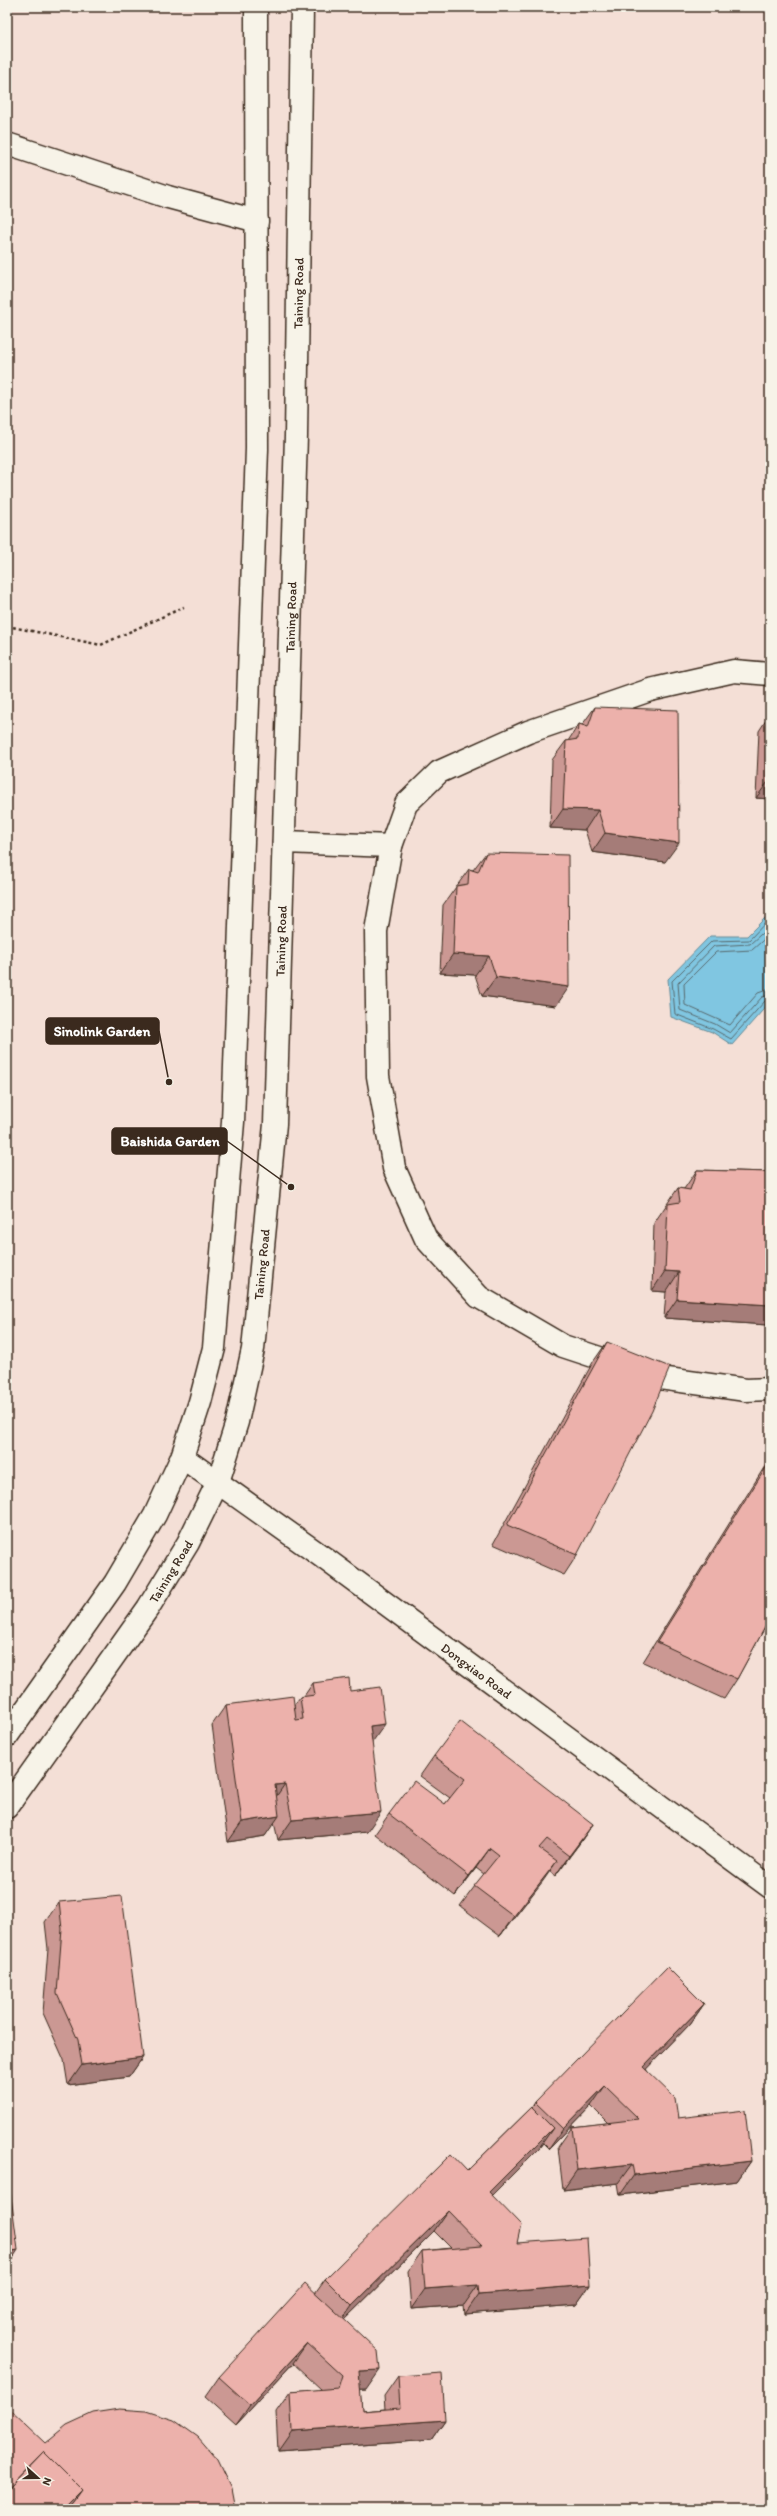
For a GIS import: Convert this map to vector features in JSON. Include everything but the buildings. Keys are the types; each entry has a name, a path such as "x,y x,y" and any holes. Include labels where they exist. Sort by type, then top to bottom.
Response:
{"main road":[{"path":"7,1736 115,1583 155,1515 182,1457 200,1402 214,1348 233,1122 257,457 256,7"},
{"name":"Taining Road","path":"7,1807 148,1608 188,1543 218,1482 237,1422 253,1349 275,1124 296,436 302,7"},
{"path":"7,144 168,197 257,221"},
{"path":"770,674 734,671 650,690 528,732 439,772 406,804 390,846 376,931 378,1076 394,1168 426,1239 480,1297 563,1346 660,1378 746,1390 770,1389"},
{"path":"284,842 390,846"},
{"name":"Dongxiao Road","path":"182,1457 324,1558 770,1887"}],"path":[{"path":"7,626 101,645 184,607"}],"water":[{"path":"770,913 770,1002 732,1045 712,1032 671,1017 668,979 710,936 747,936"}],"place":[{"name":"Sinolink Garden","path":"169,1082"},
{"name":"Baishida Garden","path":"291,1187"}]}
